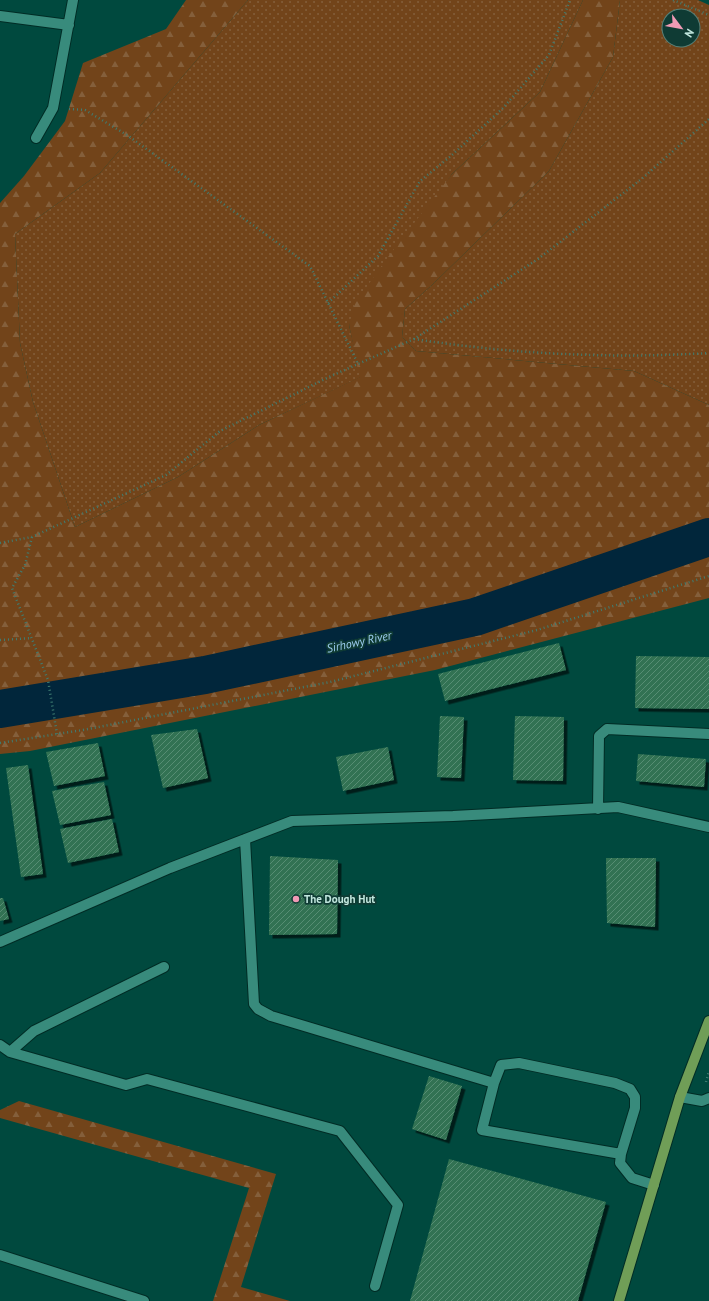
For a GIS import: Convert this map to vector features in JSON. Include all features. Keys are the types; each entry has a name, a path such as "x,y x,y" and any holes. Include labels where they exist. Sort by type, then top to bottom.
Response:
{"main road":[{"path":"619,1301 680,1097 709,1021"}],"street":[{"path":"36,138 53,108 73,0"},
{"path":"0,16 69,25"},
{"path":"598,809 599,736 607,729 709,734"},
{"path":"0,942 170,868 292,821 453,816 618,807 709,827"},
{"path":"245,839 254,1004 258,1009 272,1016 494,1083"},
{"path":"10,1052 34,1031 164,967"},
{"path":"0,1045 10,1052 126,1085 147,1080 340,1131 398,1204 375,1286"},
{"path":"620,1154 482,1130 494,1083 501,1065 519,1063 615,1083 630,1090 635,1097 635,1108 620,1154 620,1163 632,1178 654,1185"},
{"path":"680,1097 702,1100 709,1098"},
{"path":"0,1255 144,1301"}],"path":[{"path":"328,303 378,256 420,181 451,156 503,108 549,55 570,0"},
{"path":"673,0 709,15"},
{"path":"53,108 85,110 127,135 296,254 310,266 358,364"},
{"path":"0,543 32,537 166,475 220,431 358,364 414,339 538,259 644,177 709,120"},
{"path":"414,339 472,348 633,356 709,353"},
{"path":"32,537 25,566 12,588 48,680 56,718 57,734"},
{"path":"0,743 57,734 330,682 536,630 709,576"},
{"path":"0,640 32,638"}],"green space":[{"path":"186,0 248,0 100,173 15,234 20,343 33,402 75,527 178,477 259,425 360,377 349,325 355,303 391,253 452,174 540,92 583,0 620,0 613,57 549,171 432,285 405,309 402,337 416,351 634,371 709,405 709,598 435,670 30,751 0,754 0,203 24,176 65,121 83,63 166,29"},
{"path":"248,0 583,0 540,92 452,174 349,325 361,377 259,425 178,477 75,527 33,402 20,343 15,234 100,173"},
{"path":"620,0 698,0 709,5 709,405 634,371 416,351 402,337 405,309 432,285 549,171 613,57"},
{"path":"19,1101 276,1174 241,1287 290,1301 213,1301 249,1188 0,1118 0,1110"}],"building":[{"path":"559,643 566,670 445,701 438,674"},
{"path":"636,656 709,657 709,709 635,708"},
{"path":"440,716 464,717 461,778 437,777"},
{"path":"515,716 564,717 563,781 513,780"},
{"path":"197,729 208,778 163,788 151,735"},
{"path":"98,743 105,776 54,786 46,752"},
{"path":"388,747 394,780 343,791 336,757"},
{"path":"638,754 706,759 704,787 636,781"},
{"path":"28,765 43,874 21,877 6,768"},
{"path":"104,782 111,815 60,825 52,791"},
{"path":"112,819 119,852 68,863 60,829"},
{"path":"270,856 338,860 337,934 269,935"},
{"path":"606,858 656,858 655,927 607,923"},
{"path":"0,898 3,898 9,919 0,921"},
{"path":"429,1076 462,1086 446,1140 412,1129"},
{"path":"449,1159 606,1202 578,1301 410,1301"}],"waterway":[{"name":"Sirhowy River","path":"0,709 205,675 475,617 709,537"}],"place":[{"name":"The Dough Hut","path":"296,899"}]}
